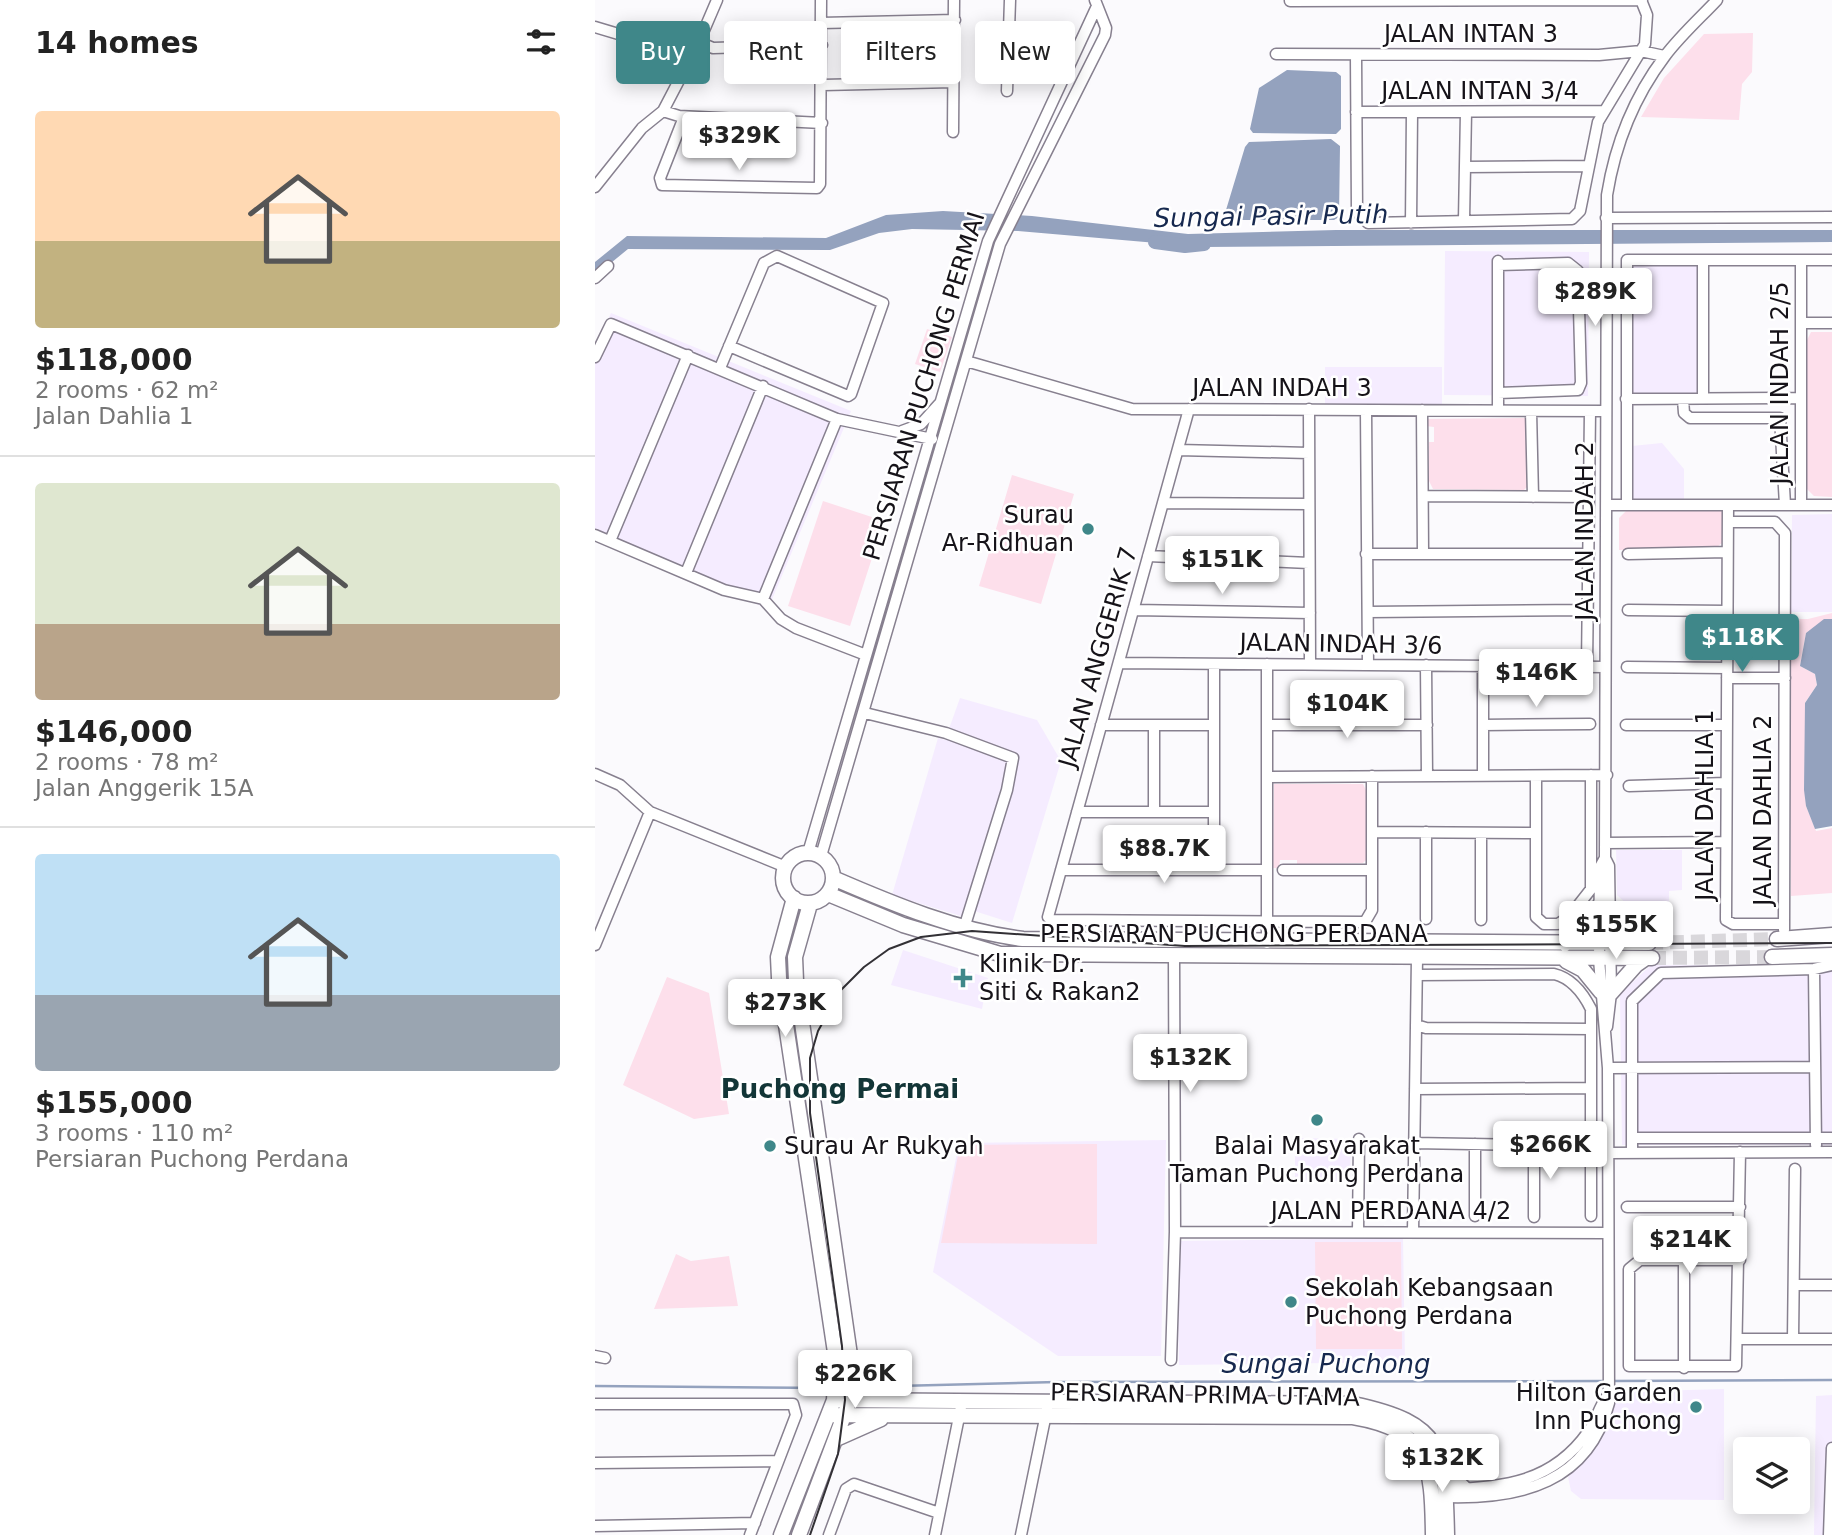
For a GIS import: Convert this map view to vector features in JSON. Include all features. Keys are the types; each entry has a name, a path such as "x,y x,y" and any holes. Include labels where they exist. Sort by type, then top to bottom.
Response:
{"main road":[{"path":"799,1535 836,1439 843,1359 795,957 810,904 828,894 833,878 830,866 815,854 795,856 786,867 785,887 794,898 810,904"},
{"name":"PERSIARAN PUCHONG PERDANA","path":"833,878 895,904 995,935 1023,939 1565,944 1649,958 1636,965 1606,992"},
{"name":"PERSIARAN PUCHONG PERDANA","path":"828,894 903,925 1000,954 1559,958 1644,943 1604,905"},
{"path":"794,898 778,957 779,978 843,1359 853,1376 879,1402"},
{"path":"1565,944 1604,905"},
{"path":"1782,934 1832,935"},
{"path":"1772,957 1832,955"},
{"path":"1559,958 1583,970 1606,992"},
{"path":"781,1535 853,1376"},
{"name":"PERSIARAN PRIMA UTAMA","path":"841,1403 879,1402 961,1409 1353,1416 1383,1422 1406,1434 1417,1446 1437,1471 1440,1515"},
{"name":"PERSIARAN PRIMA UTAMA","path":"841,1403 889,1416 961,1409"},
{"path":"836,1439 889,1416"},
{"path":"1437,1471 1464,1493 1440,1515"},
{"path":"1433,1535 1446,1493 1437,1471"},
{"path":"1440,1515 1447,1535"}],"street":[{"path":"710,26 717,0"},
{"path":"821,0 821,21"},
{"path":"827,23 954,20 954,0"},
{"path":"1007,90 1010,0"},
{"path":"1290,1 1641,0 1648,28 1641,51 1629,65 1594,136 1580,211 1572,219 1368,223 1357,212 1356,55"},
{"name":"JALAN INDAH 2","path":"1464,1493 1520,1482 1563,1461 1588,1433 1608,1392 1608,1068 1604,905 1600,867 1605,858 1607,775 1606,222 1612,167 1629,115 1664,56 1717,0"},
{"name":"PERSIARAN PUCHONG PERMAI","path":"815,854 866,655 991,234 1096,3"},
{"name":"PERSIARAN PUCHONG PERMAI","path":"815,854 865,713 965,361 1006,232 1105,35 1106,28 1096,3"},
{"path":"595,27 616,33"},
{"name":"JALAN INTAN 3","path":"1276,54 1613,55 1641,51 1664,56"},
{"path":"683,84 660,178 660,182 665,186 817,188 820,184 823,85 866,84"},
{"path":"953,84 953,132"},
{"name":"JALAN INTAN 3/4","path":"1356,112 1604,111"},
{"path":"1411,223 1412,112"},
{"path":"1464,220 1466,112"},
{"path":"595,187 642,128 674,114 822,123"},
{"path":"1465,167 1588,166"},
{"path":"1606,222 1832,217"},
{"path":"720,369 729,346 764,263 777,256 883,303 851,394 848,396 729,346"},
{"path":"1626,505 1627,260 1832,260"},
{"path":"1703,260 1703,398"},
{"name":"JALAN INDAH 2/5","path":"1801,260 1801,505"},
{"path":"1497,393 1578,390 1581,383 1578,271 1574,266 1568,263 1497,261 1497,393 1497,410"},
{"path":"595,278 608,266"},
{"path":"899,432 921,424 965,361 961,353 963,323"},
{"path":"1801,323 1832,323"},
{"path":"595,357 611,324 838,419 932,439"},
{"path":"610,541 688,355"},
{"name":"JALAN INDAH 3","path":"965,361 1132,409 1606,411"},
{"path":"686,573 763,387"},
{"path":"1626,399 1801,398"},
{"path":"1683,399 1684,413 1691,418 1780,418 1785,505"},
{"path":"935,466 932,439 952,408"},
{"name":"JALAN ANGGERIK 7","path":"1189,409 1048,917 1052,920 1267,922"},
{"path":"1309,409 1310,664"},
{"path":"1366,410 1367,665"},
{"path":"1422,410 1423,553"},
{"path":"1531,411 1533,497"},
{"path":"1587,667 1590,411"},
{"path":"763,599 838,419"},
{"path":"1178,450 1309,453"},
{"path":"1424,496 1589,497"},
{"path":"1163,503 1309,504"},
{"path":"1606,505 1832,505"},
{"name":"JALAN DAHLIA 1","path":"1728,506 1726,920 1733,924 1782,934"},
{"name":"JALAN DAHLIA 2","path":"1728,522 1775,522 1785,533 1782,934"},
{"path":"595,535 724,590 763,599 781,619 796,628 866,655"},
{"path":"1628,554 1727,552"},
{"path":"1366,554 1589,554"},
{"path":"1148,556 1310,563"},
{"path":"1133,610 1310,612"},
{"path":"1368,612 1588,610"},
{"path":"1628,610 1727,611"},
{"name":"JALAN INDAH 3/6","path":"1119,663 1605,667"},
{"path":"1214,664 1214,870"},
{"path":"1267,664 1267,943"},
{"path":"1426,666 1427,776"},
{"path":"1483,666 1483,775"},
{"path":"1627,667 1785,678"},
{"path":"865,713 946,733 1013,758 1014,766 965,925"},
{"path":"1483,725 1590,724"},
{"path":"1101,725 1214,725"},
{"path":"1154,725 1154,812"},
{"path":"1267,725 1427,725"},
{"path":"1626,725 1726,725"},
{"path":"595,774 620,785 650,812 786,867"},
{"path":"1536,776 1536,917 1544,924 1557,924 1569,917 1591,889 1591,775"},
{"path":"1267,777 1607,775"},
{"path":"1267,922 1365,922 1370,916 1372,776"},
{"path":"1629,786 1726,783"},
{"path":"595,945 650,812"},
{"path":"1077,812 1214,812"},
{"path":"1373,832 1536,833"},
{"path":"1426,832 1426,919"},
{"path":"1481,833 1481,920"},
{"path":"1605,843 1726,842"},
{"path":"1061,870 1267,870"},
{"path":"1283,870 1371,870"},
{"path":"1171,1360 1175,1232 1174,955"},
{"path":"1413,1232 1417,958"},
{"path":"1632,1153 1632,1001 1635,995 1661,973 1814,969 1832,965"},
{"path":"1814,969 1816,1152"},
{"path":"1417,975 1566,976 1591,1009 1591,1216"},
{"path":"1416,1025 1426,1028 1591,1029"},
{"path":"1608,1068 1815,1067"},
{"path":"1415,1089 1591,1088"},
{"path":"1632,1138 1832,1138"},
{"path":"1359,1139 1359,1232"},
{"path":"1415,1143 1591,1146"},
{"path":"1475,1144 1475,1216"},
{"path":"1534,1144 1534,1217"},
{"path":"1740,1152 1740,1260 1736,1366 1629,1366 1629,1269 1633,1263 1640,1260 1740,1260"},
{"path":"1608,1153 1832,1152"},
{"path":"1793,1339 1794,1169"},
{"path":"1627,1207 1740,1207"},
{"name":"JALAN PERDANA 4/2","path":"1175,1232 1607,1233"},
{"path":"1684,1260 1684,1368"},
{"path":"1794,1285 1832,1285"},
{"path":"1738,1339 1832,1339"},
{"path":"595,1404 789,1403 796,1409 796,1415 750,1535"},
{"path":"935,1535 961,1409"},
{"path":"1021,1535 1047,1409"},
{"path":"1829,1535 1832,1448"},
{"path":"595,1463 778,1461"},
{"path":"829,1535 846,1489 854,1484 939,1513"},
{"path":"1446,1493 1464,1493"},
{"path":"595,1526 755,1523"}],"shaded area":[{"path":"1753,33 1752,72 1742,84 1739,120 1641,117 1664,78 1704,34"},
{"path":"1445,251 1589,252 1588,396 1444,395"},
{"path":"1630,262 1700,262 1700,396 1629,396"},
{"path":"611,313 851,411 768,609 595,536 595,347"},
{"path":"927,329 952,337 940,372 915,364"},
{"path":"1811,332 1832,332 1832,497 1814,496 1807,489 1807,340"},
{"path":"1325,367 1442,367 1442,407 1325,406"},
{"path":"1525,418 1528,486 1524,490 1433,489 1429,481 1429,442 1434,442 1434,427 1425,426 1425,419"},
{"path":"1662,443 1684,469 1684,499 1631,499 1632,446"},
{"path":"1012,475 1074,494 1041,604 979,586"},
{"path":"823,501 884,521 850,626 788,606"},
{"path":"1627,510 1722,511 1722,543 1717,547 1619,550 1619,518"},
{"path":"1832,514 1832,612 1791,612 1792,515"},
{"path":"1832,613 1832,619 1806,633 1800,666 1815,674 1817,685 1805,703 1806,806 1816,831 1832,828 1832,893 1791,896 1789,619 1808,619"},
{"path":"960,698 1037,720 1061,761 1012,923 968,909 964,917 892,895 938,738 945,740"},
{"path":"1274,784 1363,784 1366,790 1367,859 1363,863 1297,864 1297,860 1280,860 1279,868 1273,868"},
{"path":"1616,850 1682,850 1682,890 1669,891 1669,921 1645,921 1617,895"},
{"path":"903,950 988,978 982,1009 891,985"},
{"path":"1832,959 1832,1145 1622,1145 1620,994 1651,965 1800,966"},
{"path":"667,977 709,993 729,1114 694,1119 623,1085"},
{"path":"1295,1138 1351,1139 1350,1181 1295,1180"},
{"path":"1166,1140 1161,1356 1058,1356 933,1272 959,1143"},
{"path":"1097,1144 1097,1244 941,1243 960,1145"},
{"name":"Sekolah Kebangsaan Puchong Perdana","path":"1403,1238 1405,1362 1179,1365 1177,1241"},
{"path":"1315,1242 1401,1242 1402,1349 1316,1349"},
{"path":"676,1254 691,1261 729,1256 738,1306 654,1309"},
{"path":"1724,1389 1724,1500 1581,1499 1571,1491 1568,1477 1598,1442 1617,1392"},
{"path":"1832,1395 1832,1535 1814,1535 1816,1396"}],"water":[{"path":"1287,70 1336,72 1341,76 1341,129 1336,134 1253,133 1250,129 1259,88"},
{"path":"1331,139 1340,146 1339,217 1334,220 1237,220 1227,215 1226,210 1245,147 1249,142"},
{"path":"943,211 1032,216 1188,234 1336,230 1832,230 1832,242 1203,247 1018,231 912,229 879,233 830,250 628,249 595,276 595,262 627,236 826,238 886,215"},
{"path":"1824,619 1832,619 1832,826 1815,829 1806,806 1804,790 1805,703 1817,685 1815,674 1800,666 1806,633"}],"waterway":[{"name":"Sungai Pasir Putih","path":"1155,242 1185,246 1204,244"},
{"name":"Sungai Puchong","path":"1613,1381 1832,1380"},
{"name":"Sungai Puchong","path":"857,1387 1057,1382 1606,1381"},
{"path":"595,1386 830,1388"}],"tunnel":[{"path":"1649,943 1777,939"},
{"path":"1652,958 1772,957"}],"tram line":[{"path":"810,1535 838,1454 845,1400 842,1346 810,1113 810,1058 818,1031 841,990 864,967 889,949 921,937 972,931 1185,946 1832,943"}],"place":[{"name":"Surau Ar-Ridhuan","path":"1088,529"},
{"name":"Klinik Dr. Siti & Rakan2","path":"963,978"},
{"name":"Balai Masyarakat Taman Puchong Perdana","path":"1317,1120"},
{"name":"Surau Ar Rukyah","path":"770,1146"},
{"name":"Sekolah Kebangsaan Puchong Perdana","path":"1291,1302"},
{"name":"Hilton Garden Inn Puchong","path":"1696,1407"}],"district":[{"name":"Puchong Permai","path":"840,1089"}]}
